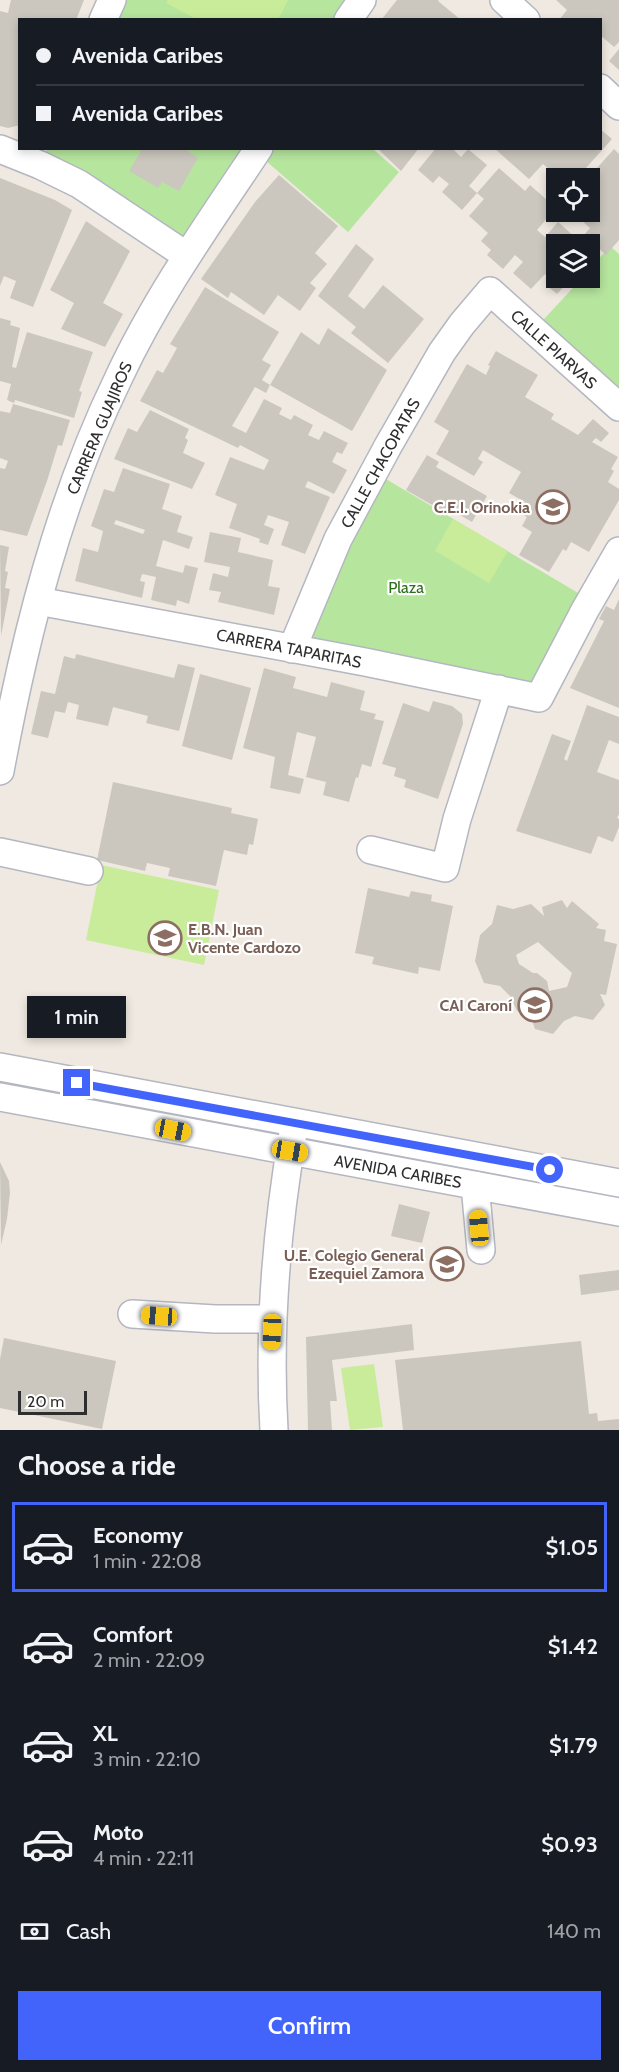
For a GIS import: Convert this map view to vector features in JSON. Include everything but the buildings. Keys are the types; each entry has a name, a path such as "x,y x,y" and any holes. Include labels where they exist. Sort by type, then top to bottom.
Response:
{"street":[{"path":"104,18 112,0"},
{"path":"349,18 362,0"},
{"path":"504,0 524,18"},
{"path":"602,90 619,105"},
{"path":"0,149 44,157 79,184 187,256"},
{"name":"CARRERA GUAJIROS","path":"0,771 7,706 85,453 138,338 187,256 257,150"},
{"name":"CALLE PIARVAS","path":"490,291 619,407"},
{"name":"CALLE CHACOPATAS","path":"292,649 338,539 388,446 442,352 473,309 490,291"},
{"name":"CARRERA TAPARITAS","path":"38,601 539,698 619,551"},
{"path":"371,850 445,868 457,819 499,689"},
{"path":"0,852 89,871"},
{"name":"AVENIDA CARIBES","path":"0,1067 619,1183"},
{"name":"AVENIDA CARIBES","path":"0,1097 619,1212"},
{"path":"274,1430 271,1387 278,1235 295,1123"},
{"path":"475,1185 481,1250"},
{"path":"132,1314 214,1319 273,1319"}],"green space":[{"path":"112,0 362,0 349,18 104,18"},
{"path":"168,0 288,0 279,18 194,18 166,3"},
{"path":"47,150 258,150 187,256 40,165"},
{"path":"261,150 374,150 399,172 348,232 258,154"},
{"path":"610,246 619,254 619,407 534,330 573,288 600,288 600,258"},
{"name":"Plaza","path":"374,472 590,600 539,698 292,649"},
{"path":"453,519 508,551 489,583 435,551"},
{"path":"101,865 219,890 204,965 86,940"},
{"path":"374,1364 383,1427 350,1430 341,1368"}],"place":[{"name":"C.E.I. Orinokia","path":"553,507"},
{"name":"E.B.N. Juan Vicente Cardozo","path":"165,938"},
{"name":"CAI Caroní","path":"535,1005"},
{"name":"U.E. Colegio General Ezequiel Zamora","path":"447,1264"}],"route":[{"path":"77,1083 550,1170"}]}
